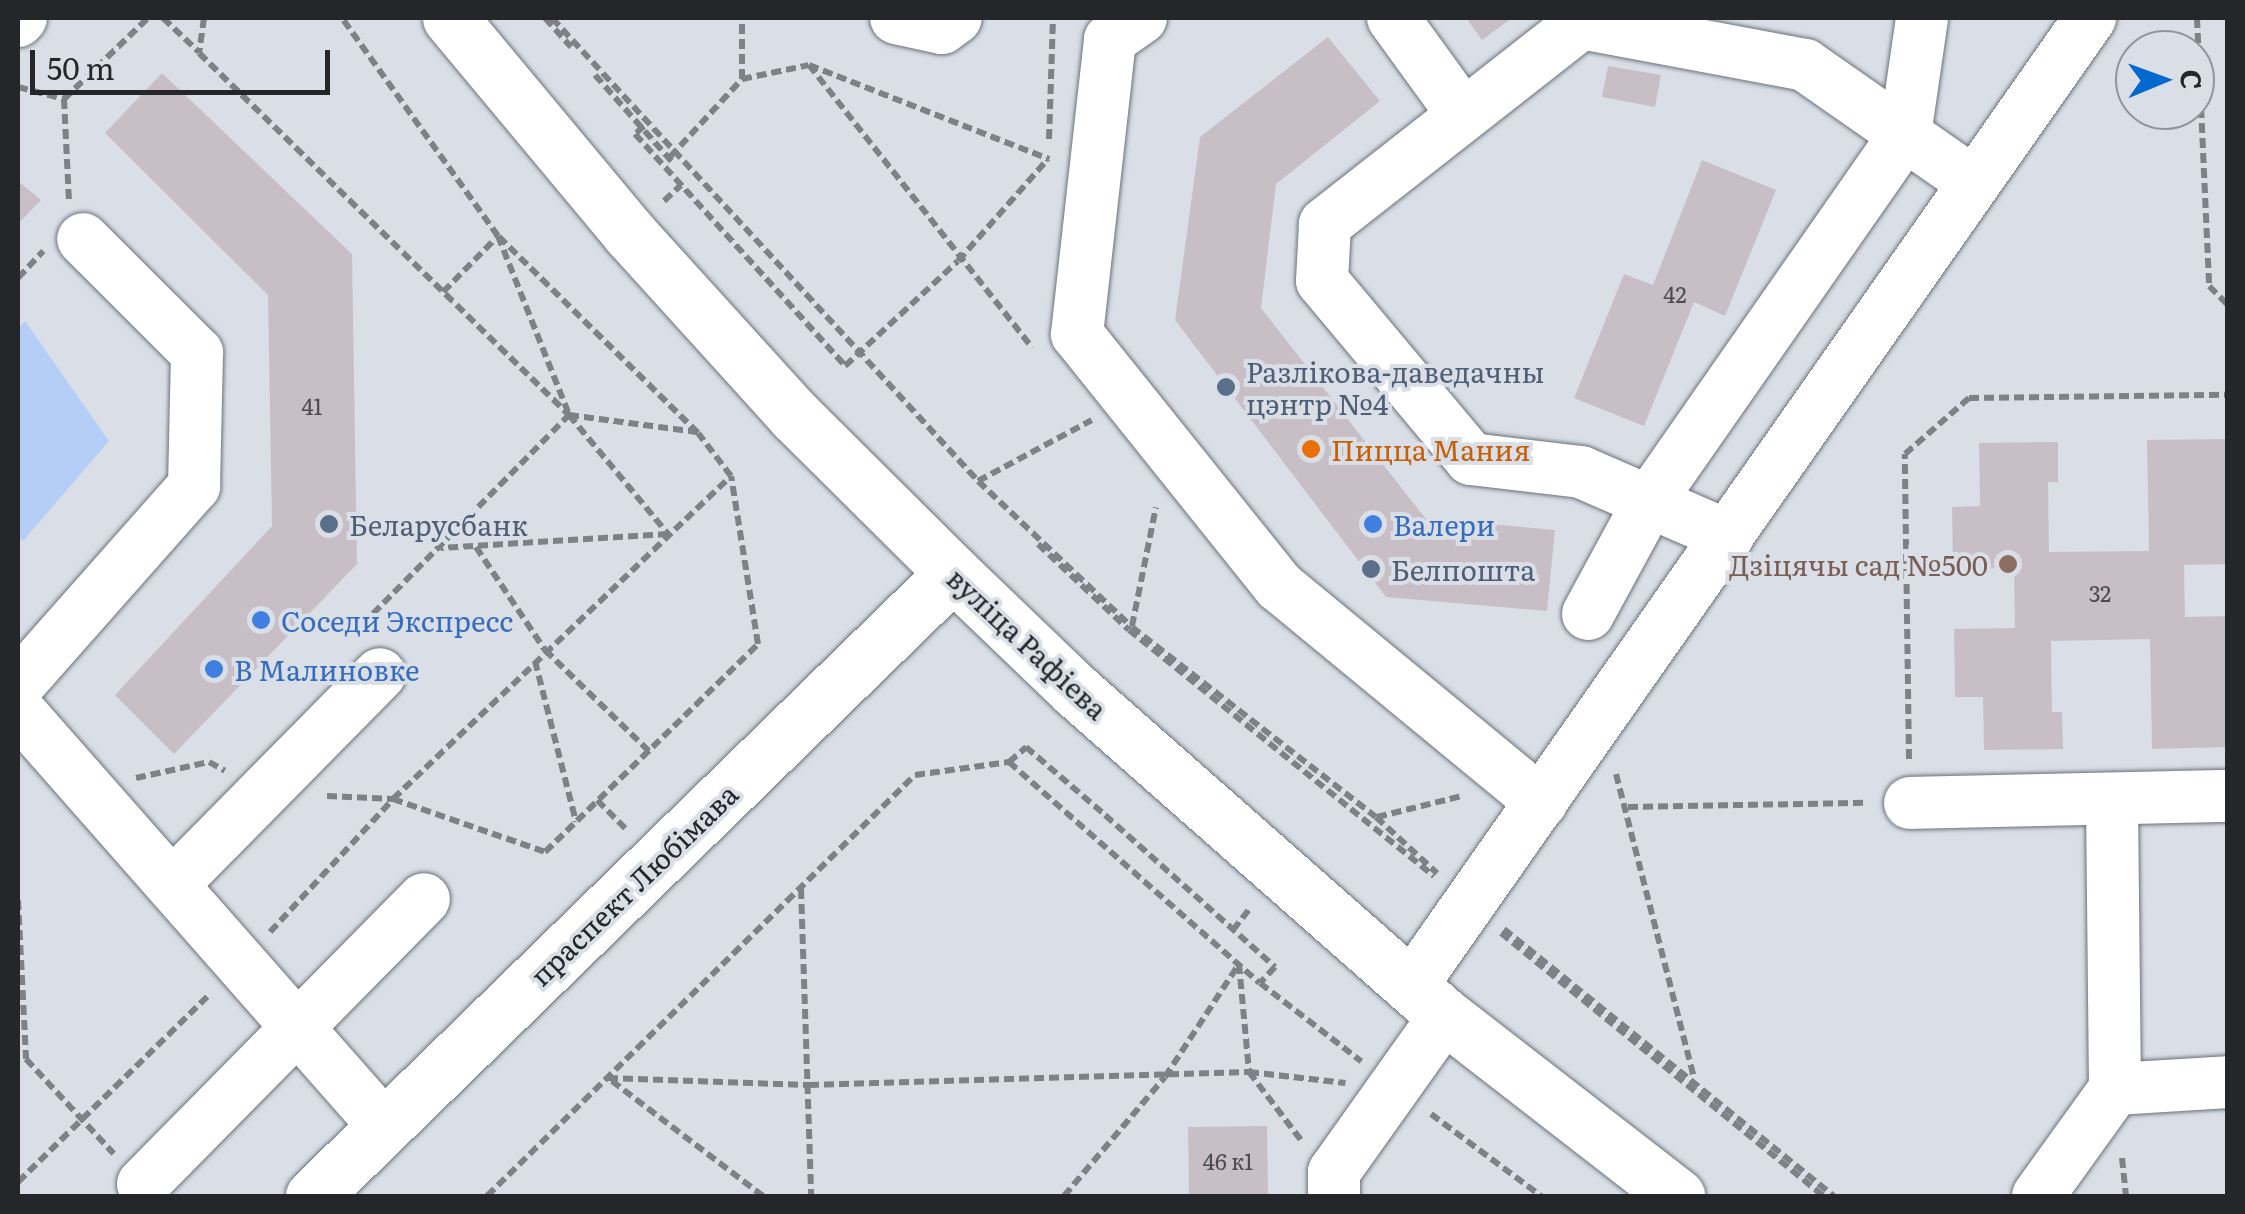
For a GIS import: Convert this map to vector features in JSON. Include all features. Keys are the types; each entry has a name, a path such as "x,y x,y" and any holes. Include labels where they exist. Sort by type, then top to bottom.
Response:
{"main road":[{"name":"вуліца Рафіева","path":"450,18 654,262 794,415 953,573 1075,690 1429,1001 1677,1196"},
{"name":"праспект Любімава","path":"313,1196 953,573"}],"lane":[{"path":"896,18 942,28 956,18"},
{"path":"1141,18 1110,40 1072,161 1077,334 1279,586 1530,793"},
{"path":"1392,18 1462,112"},
{"path":"1588,614 1650,500 1906,135 1922,18"},
{"path":"1334,1184 1396,1088 1469,905 1530,793 1598,721 2090,18"},
{"path":"1728,536 1581,472 1472,459 1322,281 1324,224 1462,112 1581,23 1805,65 1974,183"},
{"path":"18,685 194,486 197,352 70,227"},
{"path":"172,885 380,674"},
{"path":"18,710 384,1126"},
{"path":"1910,802 2228,796"},
{"path":"2038,1196 2115,1089 2112,799"},
{"path":"143,1184 424,899"},
{"path":"2115,1089 2228,1082"}],"path":[{"path":"18,278 70,227 64,99 148,18"},
{"path":"163,18 569,416 668,534"},
{"path":"200,53 204,18"},
{"path":"120,766 134,778 209,762 264,792 393,800 545,852 758,644 730,476 698,432 498,236 342,18"},
{"path":"549,18 671,157 856,356 978,480 1132,627 1375,819 1469,905 1834,1196"},
{"path":"742,18 742,79"},
{"path":"2197,18 2209,286 2228,306"},
{"path":"643,126 634,134 846,366 1072,161 810,66 742,79 671,157"},
{"path":"810,66 958,261 1034,350"},
{"path":"18,87 64,99"},
{"path":"443,292 498,236"},
{"path":"498,236 569,416"},
{"path":"856,356 1129,630 1375,819 1530,793"},
{"path":"1628,808 1910,802 1905,454 1970,398 2228,395"},
{"path":"1080,406 1103,434"},
{"path":"569,416 698,432"},
{"path":"380,674 348,638 569,416"},
{"path":"978,480 1092,420"},
{"path":"18,1182 241,964 393,800 534,660 730,476"},
{"path":"1132,627 1157,507 1146,493"},
{"path":"440,548 668,534"},
{"path":"476,546 546,650 649,751"},
{"path":"534,660 576,822"},
{"path":"1598,721 1628,808 1692,1081 1824,1196"},
{"path":"487,1196 915,775 1009,762 1026,746 1275,967 1260,983"},
{"path":"1009,762 1260,983 1541,1196"},
{"path":"800,888 811,1196"},
{"path":"18,900 22,1060 143,1184"},
{"path":"1240,964 1249,1072 1334,1184"},
{"path":"1064,1196 1165,1078 1240,964"},
{"path":"608,1078 809,1085 1165,1078 1249,1072 1396,1088"},
{"path":"608,1078 763,1196"}],"shaded area":[{"path":"25,321 109,441 23,541 18,539 18,329"}],"building":[{"path":"1466,18 1512,18 1482,40"},
{"path":"1328,37 1380,101 1276,184 1261,308 1425,518 1555,530 1547,611 1386,597 1175,320 1200,137"},
{"path":"1608,66 1661,75 1655,107 1602,97"},
{"path":"162,73 352,254 357,564 174,754 115,695 272,526 268,295 105,133"},
{"path":"1702,160 1776,190 1725,316 1694,302 1644,426 1574,398 1624,274 1653,285"},
{"path":"18,181 41,200 18,224"},
{"path":"2228,439 2228,564 2184,565 2185,617 2228,616 2228,747 2152,749 2150,639 2051,641 2052,712 2062,712 2063,749 1984,750 1983,697 1955,697 1954,629 2015,628 2014,568 1953,569 1952,507 1980,506 1979,443 2058,442 2058,482 2048,482 2049,552 2149,551 2147,440"},
{"path":"1267,1126 1268,1196 1189,1196 1188,1127"}],"place":[{"name":"Разлікова-даведачны цэнтр №4","path":"1226,387"},
{"name":"Пицца Мания","path":"1311,449"},
{"name":"Беларусбанк","path":"329,524"},
{"name":"Валери","path":"1373,524"},
{"name":"Дзіцячы сад №500","path":"2008,564"},
{"name":"Белпошта","path":"1371,569"},
{"name":"Соседи Экспресс","path":"261,620"},
{"name":"В Малиновке","path":"214,669"}]}
